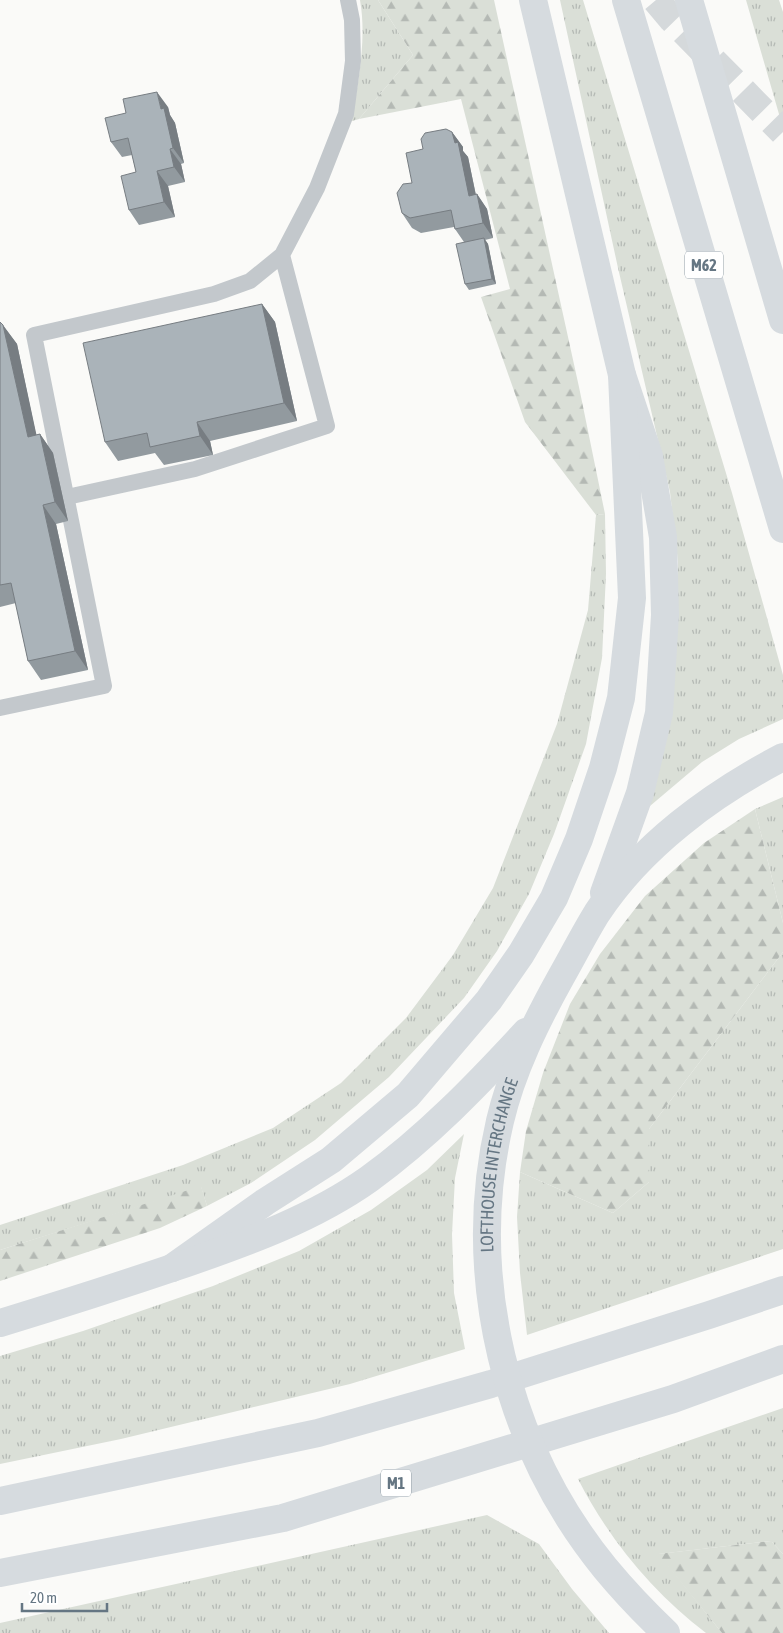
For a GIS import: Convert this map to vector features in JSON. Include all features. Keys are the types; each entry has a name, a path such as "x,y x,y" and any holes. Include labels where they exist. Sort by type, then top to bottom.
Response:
{"highway":[{"path":"533,0 622,375 649,456 663,537 665,615 659,713 640,793 597,913"},
{"name":"M62","path":"626,0 783,530"},
{"path":"689,0 783,320"},
{"path":"172,1268 264,1202 331,1160 408,1095 489,1000 521,954 554,898 579,839 604,768 622,698 632,598 622,375"},
{"name":"LOFTHOUSE INTERCHANGE","path":"666,1633 638,1606 604,1568 579,1533 554,1492 519,1419 504,1369 495,1323 490,1282 487,1242 490,1179 501,1119 509,1092 537,1020 597,913 624,878 684,821 754,773 783,757"},
{"path":"0,1323 83,1298 252,1241 303,1217 368,1180 431,1129 491,1071 537,1020"},
{"path":"0,1501 318,1433 491,1384 783,1290"},
{"name":"M1","path":"0,1573 282,1518 673,1399 783,1360"}],"lane":[{"path":"0,708 104,686 34,335 214,294 250,281 282,255 317,188 346,114 353,61 352,20 348,0"},
{"path":"67,496 195,469 327,426 282,255"}],"green space":[{"path":"360,0 378,0 413,55 359,119 352,121 359,76 363,30"},
{"path":"378,0 494,0 605,514 596,515 525,422 481,297 510,289 461,99 359,119 413,55"},
{"path":"560,0 583,0 732,493 783,675 783,719 739,739 702,762 650,806 668,727 676,639 678,562 670,492 618,268"},
{"path":"746,0 779,0 783,12 783,128"},
{"path":"605,514 606,574 602,658 586,744 554,834 529,894 497,951 464,998 389,1077 315,1140 251,1183 207,1206 201,1187 0,1250 0,1225 183,1165 273,1128 341,1083 406,1018 453,955 493,888 557,724 588,610 596,515"},
{"path":"783,797 783,923 755,809"},
{"path":"755,809 783,923 783,952 649,1129 649,1182 613,1213 520,1172 526,1131 543,1073 570,1004 600,954 645,896 704,843"},
{"path":"783,952 783,1249 527,1335 520,1273 517,1217 520,1172 613,1213 649,1182 649,1129"},
{"path":"464,1134 455,1178 452,1234 454,1293 465,1349 350,1384 121,1439 0,1464 0,1356 83,1331 213,1286 299,1251 371,1210 427,1170"},
{"path":"201,1186 207,1206 160,1228 0,1281 0,1250"},
{"path":"783,1408 783,1554 771,1541 659,1554 722,1633 706,1633 668,1600 633,1563 603,1522 578,1479"},
{"path":"487,1515 539,1544 572,1589 609,1633 0,1633 0,1623"},
{"path":"771,1541 783,1554 783,1633 722,1633 658,1554"}],"building":[{"path":"157,92 161,109 164,108 173,148 170,149 174,167 157,171 164,202 129,210 121,176 136,172 128,138 111,142 105,118 126,113 123,99"},
{"path":"446,129 452,132 455,143 458,142 469,196 477,194 483,223 455,229 451,210 410,218 402,213 397,193 403,184 412,183 406,153 423,149 421,139 425,133"},
{"path":"484,238 492,279 465,284 456,244"},
{"path":"262,304 284,403 197,422 200,436 150,447 147,433 105,442 83,343"},
{"path":"0,322 3,325 28,437 40,434 55,502 43,505 75,651 28,661 11,583 0,585"}],"tunnel":[{"path":"656,0 672,19 783,132"}]}
